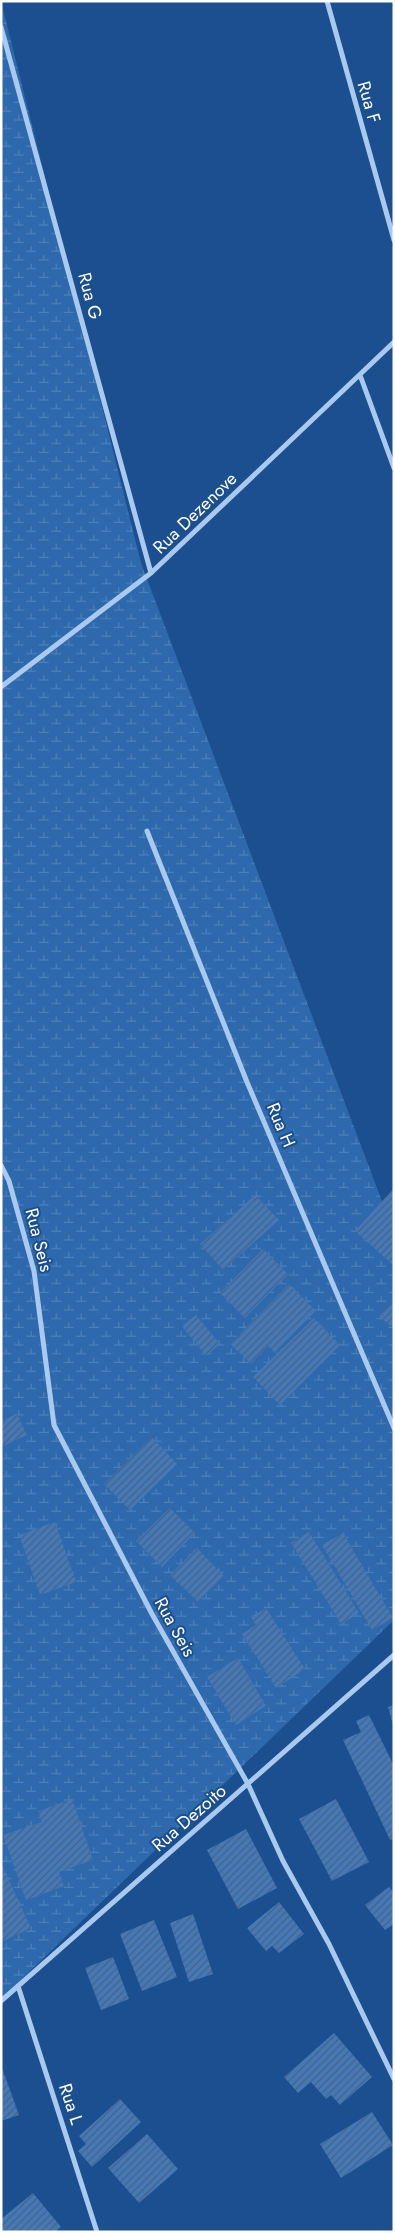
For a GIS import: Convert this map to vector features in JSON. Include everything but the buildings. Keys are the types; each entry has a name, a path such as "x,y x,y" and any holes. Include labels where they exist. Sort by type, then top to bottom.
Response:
{"street":[{"name":"Rua F","path":"327,1 394,240"},
{"name":"Rua G","path":"1,27 151,573"},
{"name":"Rua Dezenove","path":"1,687 151,573 394,342"},
{"path":"360,374 394,468"},
{"name":"Rua H","path":"147,831 247,1082 394,1428"},
{"name":"Rua Seis","path":"1,1165 9,1181 34,1271 54,1425 152,1614 248,1784 283,1860 329,1944 394,2079"},
{"name":"Rua Dezoito","path":"1,2001 394,1655"},
{"name":"Rua L","path":"18,1986 97,2232"}],"green space":[{"path":"1,1 141,563 394,1233 394,1620 1,1999"}]}
